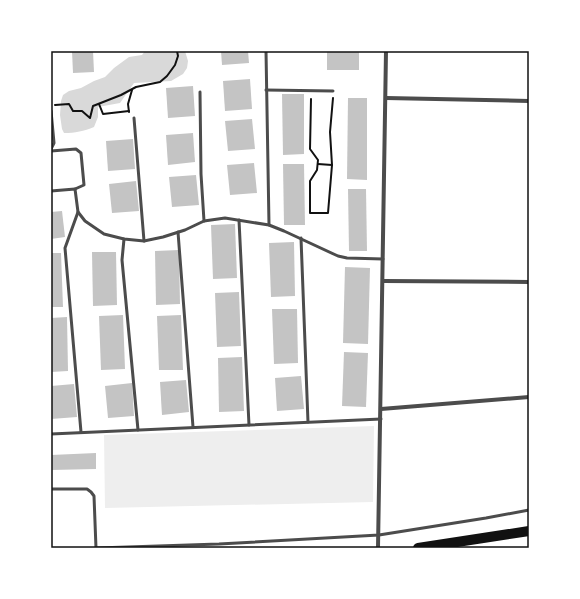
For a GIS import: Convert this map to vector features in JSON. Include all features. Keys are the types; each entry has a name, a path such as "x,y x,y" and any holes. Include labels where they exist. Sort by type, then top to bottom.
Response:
{"main road":[{"path":"418,548 529,531"}],"street":[{"path":"378,548 386,51"},
{"path":"386,98 529,101"},
{"path":"383,281 529,282"},
{"path":"381,409 529,397"}],"lane":[{"path":"266,51 269,225"},
{"path":"266,90 333,91"},
{"path":"200,92 201,174 204,221"},
{"path":"51,111 54,143 51,150 76,149 81,153 84,185 75,189 51,191"},
{"path":"134,118 144,241"},
{"path":"75,189 78,212 65,248 81,432"},
{"path":"78,212 85,221 104,234 124,239 144,241 163,238 204,221 224,218 269,225 301,238 338,256 347,258 383,259"},
{"path":"239,220 250,425"},
{"path":"178,232 193,427"},
{"path":"301,238 308,422"},
{"path":"124,239 122,260 138,430"},
{"path":"51,434 381,419"},
{"path":"51,489 87,489 91,492 94,496 96,548 219,544 379,535 529,510"}],"path":[{"path":"51,105 70,104 73,112 82,111 90,118 93,106 132,90 160,82 167,76 174,65 178,56 177,51"},
{"path":"132,90 128,104 130,114 134,118"},
{"path":"310,90 310,148 318,160 317,170 310,182 310,213 328,212 332,165 330,132 333,91"},
{"path":"99,104 103,114 129,111"},
{"path":"318,164 332,165"}],"shaded area":[{"path":"145,51 185,51 188,61 187,68 183,74 171,81 134,83 120,103 98,107 98,117 94,127 79,132 64,133 60,115 63,95 69,91 81,88 105,77 129,57 142,55"},
{"path":"374,426 373,502 105,508 104,435"}],"building":[{"path":"72,51 93,51 94,72 73,73"},
{"path":"221,51 248,51 249,63 222,65"},
{"path":"327,51 359,51 359,70 327,70"},
{"path":"250,79 252,109 225,111 223,81"},
{"path":"193,86 195,116 168,118 166,88"},
{"path":"282,94 304,94 304,154 283,155"},
{"path":"348,98 367,98 367,180 347,179"},
{"path":"252,119 255,149 228,151 225,121"},
{"path":"193,133 195,162 168,165 166,135"},
{"path":"133,139 135,169 108,171 106,141"},
{"path":"254,163 257,193 230,195 227,165"},
{"path":"283,164 304,164 305,225 284,225"},
{"path":"196,175 199,205 172,207 169,177"},
{"path":"136,181 139,211 112,213 109,184"},
{"path":"348,189 366,189 367,251 349,251"},
{"path":"62,211 65,237 51,239 51,212"},
{"path":"235,224 237,278 213,279 211,225"},
{"path":"294,242 295,296 271,297 269,243"},
{"path":"179,250 180,304 156,305 155,251"},
{"path":"92,252 116,252 117,305 93,306"},
{"path":"51,253 61,253 63,307 51,307"},
{"path":"345,267 370,268 368,344 343,343"},
{"path":"239,292 241,346 217,347 215,293"},
{"path":"272,309 297,309 298,363 274,364"},
{"path":"123,315 125,369 101,370 99,316"},
{"path":"181,315 183,370 159,370 157,316"},
{"path":"67,317 68,371 51,372 51,318"},
{"path":"344,352 368,353 366,407 342,406"},
{"path":"242,357 244,411 219,412 218,358"},
{"path":"301,376 304,409 277,411 275,378"},
{"path":"186,380 189,412 162,415 160,382"},
{"path":"132,383 134,416 108,418 105,386"},
{"path":"74,384 77,417 51,419 51,386"},
{"path":"96,453 96,469 51,470 51,455"}]}
